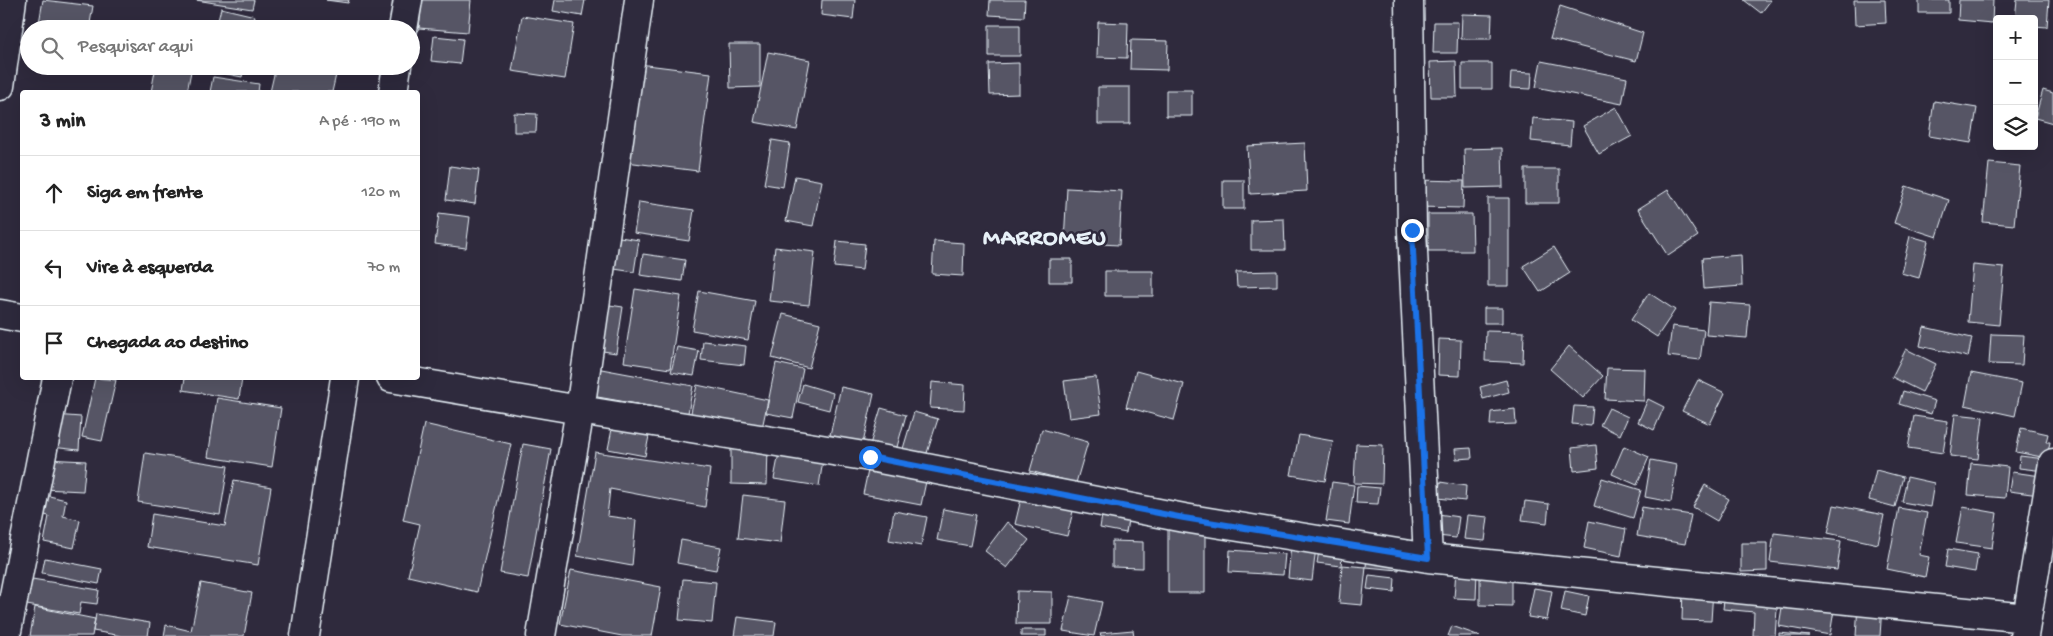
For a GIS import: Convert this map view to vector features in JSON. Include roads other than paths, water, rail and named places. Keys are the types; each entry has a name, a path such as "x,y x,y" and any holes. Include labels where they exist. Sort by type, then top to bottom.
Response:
{"street":[{"path":"0,86 12,0"},
{"path":"405,20 408,0"},
{"path":"541,636 580,410 639,0"},
{"path":"1409,0 1412,230 1428,558"},
{"path":"393,90 396,75"},
{"path":"0,314 20,318"},
{"path":"6,636 57,380"},
{"path":"305,636 345,380"},
{"path":"403,380 870,457 1184,518 1428,558 2025,627 2045,569 2053,463"}],"district":[{"name":"MARROMEU","path":"1045,239"}]}
